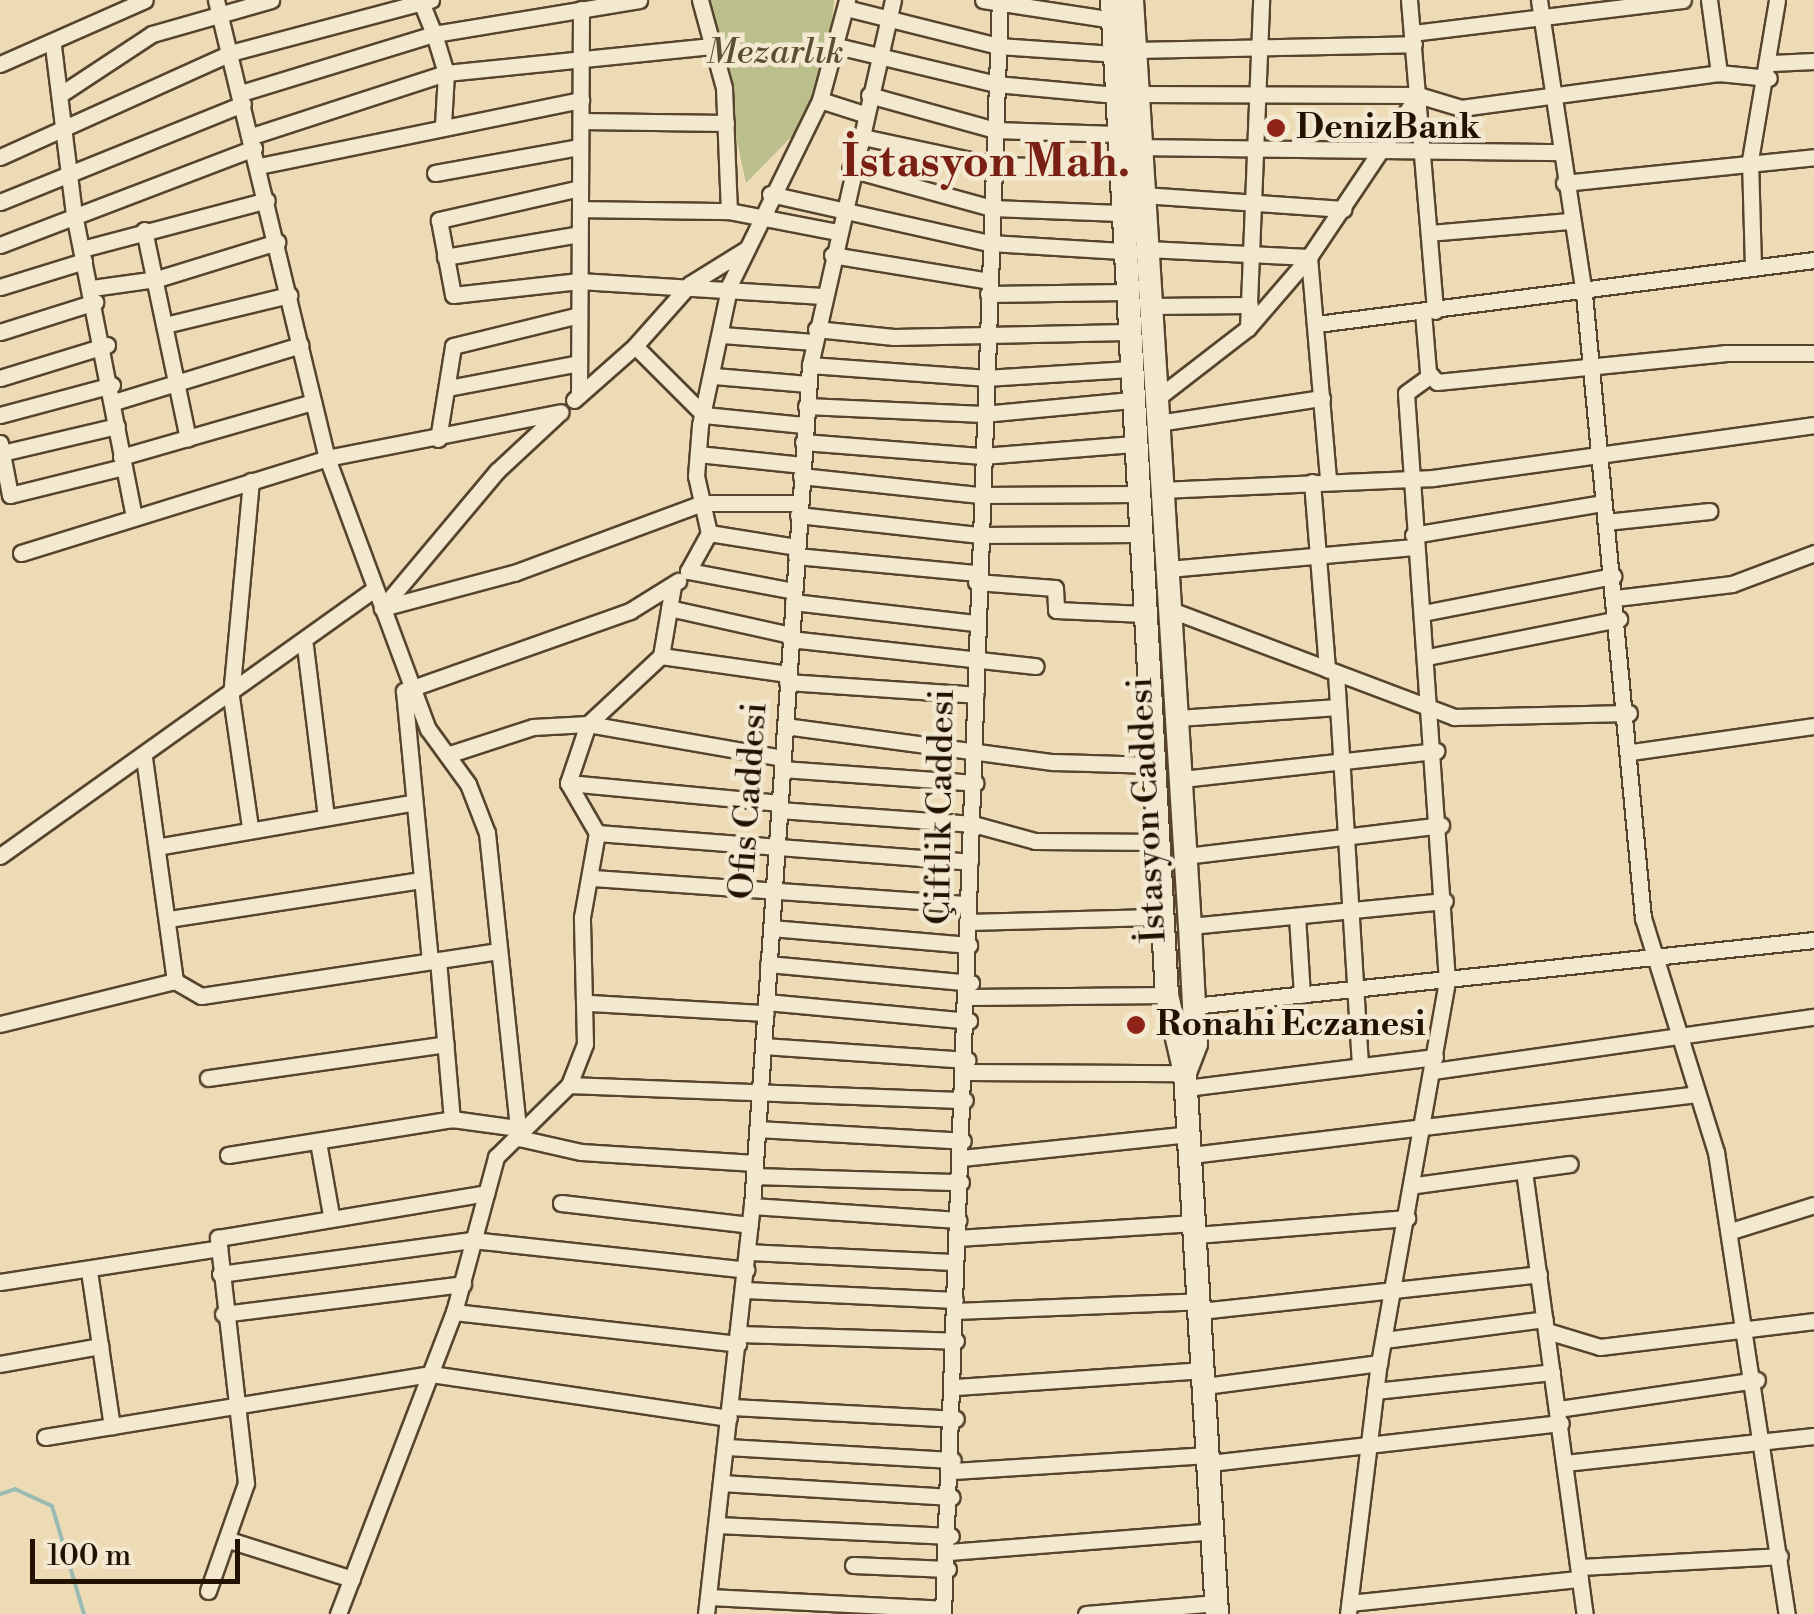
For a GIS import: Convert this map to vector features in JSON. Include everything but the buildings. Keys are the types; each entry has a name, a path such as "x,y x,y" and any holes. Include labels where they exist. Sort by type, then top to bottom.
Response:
{"main road":[{"name":"İstasyon Caddesi","path":"1132,0 1124,52 1126,94 1140,147 1182,779 1196,1044 1186,1081 1216,1609"},
{"path":"1112,10 1124,52"},
{"path":"1126,94 1116,134 1117,168 1167,995 1186,1081"}],"street":[{"path":"0,64 53,46 145,0"},
{"path":"62,94 152,34 218,7 272,0"},
{"path":"0,202 242,99 434,34 633,0"},
{"path":"700,0 726,124 728,211"},
{"name":"Ofis Caddesi","path":"708,1606 755,1170 810,365 850,169 893,0"},
{"path":"1248,328 1259,198 1261,0"},
{"path":"1410,0 1429,233 1429,376"},
{"path":"1539,0 1584,294 1597,451 1629,713 1644,918 1697,1094 1732,1231 1750,1329 1787,1614"},
{"path":"452,1119 446,1044 420,880 400,702 411,684 630,611 673,586 688,571 709,533 698,454 730,284 770,194 820,100 841,47 846,4 998,46 1124,52 1414,38 1682,0"},
{"path":"1709,0 1718,73"},
{"path":"1753,267 1750,160 1770,70 1777,0"},
{"path":"0,157 230,53 424,1 446,73 442,125"},
{"path":"994,1 1112,10"},
{"name":"Çiftlik Caddesi","path":"943,1611 956,1420 956,1262 970,1021 968,904 976,695 973,662 998,46 994,1"},
{"path":"218,7 327,458 411,684 486,833 518,1133"},
{"path":"579,396 581,9"},
{"path":"53,46 74,214 106,345 122,462 134,517"},
{"path":"0,246 253,142 446,73 580,55 712,46"},
{"path":"841,47 996,84 1126,94 1418,94 1461,108 1718,73 1770,70 1814,61"},
{"path":"1157,411 1248,328 1310,257 1386,151 1418,94"},
{"path":"868,95 994,130 1116,134"},
{"path":"259,166 442,125 580,100"},
{"path":"820,100 864,114"},
{"path":"580,121 726,124"},
{"path":"858,136 993,166 1117,168"},
{"path":"1140,147 1260,146 1423,154 1560,152"},
{"path":"435,173 580,147"},
{"path":"1564,183 1750,160 1814,157"},
{"path":"850,169 992,208 1120,212"},
{"path":"580,188 440,220 454,294 579,281 730,284 823,296"},
{"path":"770,194 990,243 1122,250"},
{"path":"1143,195 1259,198 1344,209"},
{"path":"0,287 144,230 267,200"},
{"path":"580,208 728,211 758,220 837,232"},
{"path":"1429,233 1570,221"},
{"path":"144,230 158,279 188,438"},
{"path":"444,257 580,234"},
{"path":"0,332 93,296 277,242"},
{"path":"1147,249 1255,250 1310,257"},
{"path":"382,608 497,471 635,346 690,284 745,250"},
{"path":"832,255 988,288 1125,292"},
{"path":"1310,257 1322,398 1319,556 1338,707 1360,1066"},
{"path":"1317,324 1584,294 1814,260"},
{"path":"165,325 289,295"},
{"path":"1150,306 1250,305"},
{"path":"438,440 452,346 579,315"},
{"path":"722,334 986,336 1127,332"},
{"path":"0,378 106,345"},
{"path":"114,402 300,346"},
{"path":"635,346 704,415 804,434 982,456 1134,444"},
{"path":"1780,1556 1579,1573 1349,1608 1379,1363 1428,1128 1447,982 1436,752 1413,541 1406,393 1429,376 1814,353"},
{"path":"448,388 579,363"},
{"path":"810,365 985,378 1130,369"},
{"path":"714,376 808,384"},
{"path":"0,416 112,384"},
{"path":"1157,411 1322,398"},
{"path":"806,406 983,414 1132,400"},
{"path":"117,426 1,448 10,495 313,402"},
{"path":"21,553 327,458 438,440 561,412"},
{"path":"1162,490 1411,480 1597,451 1814,424"},
{"path":"698,454 980,495 1137,494"},
{"path":"250,827 231,696 251,481"},
{"path":"382,608 552,561 702,503 799,509 978,535 1139,534"},
{"path":"1168,569 1319,556 1604,503"},
{"path":"1606,522 1709,511"},
{"path":"709,533 796,552 1055,588 1056,610 1144,614"},
{"path":"1616,598 1732,584 1814,553"},
{"path":"688,571 793,596 975,623"},
{"path":"1423,612 1613,576"},
{"path":"338,1614 454,1312 496,1156 570,1085 590,1003 582,916 593,878 597,834 568,783 588,724 661,656 673,586"},
{"path":"0,856 305,646 375,589"},
{"path":"669,608 790,637 973,662 1036,666"},
{"path":"1171,610 1454,716 1629,713"},
{"path":"1427,656 1619,618"},
{"path":"305,646 326,816"},
{"path":"661,656 788,678 976,695"},
{"path":"1178,718 1338,707"},
{"path":"447,755 534,727 588,724 782,763 974,784"},
{"path":"784,726 973,746 1053,762 1155,765"},
{"path":"1630,752 1814,726"},
{"path":"1182,779 1436,752"},
{"path":"144,758 162,846 175,981"},
{"path":"568,783 973,824 1035,841 1160,842"},
{"path":"162,846 250,827 411,803"},
{"path":"1186,856 1441,825"},
{"path":"597,834 970,862"},
{"path":"593,878 968,904"},
{"path":"169,918 420,880"},
{"path":"1190,926 1445,901"},
{"path":"1297,916 1302,995"},
{"path":"968,922 1164,917"},
{"path":"771,928 968,944"},
{"path":"1193,1006 1656,963 1814,940"},
{"path":"0,1024 175,981 200,996 499,951"},
{"path":"768,964 970,990 1167,995"},
{"path":"590,1003 766,1008 970,1021"},
{"path":"762,1046 967,1066 1186,1081 1360,1066 1434,1064 1680,1040 1814,1018"},
{"path":"208,1078 446,1044"},
{"path":"570,1085 965,1100"},
{"path":"962,1158 1428,1128 1697,1094"},
{"path":"228,1155 452,1119 581,1152 755,1170 961,1182"},
{"path":"758,1129 963,1140"},
{"path":"318,1142 331,1215"},
{"path":"1416,1185 1570,1164"},
{"path":"1524,1170 1586,1614"},
{"path":"208,1591 246,1484 232,1403 223,1314 218,1248 225,1233 486,1193"},
{"path":"561,1203 750,1225"},
{"path":"1732,1231 1814,1205"},
{"path":"752,1206 958,1220"},
{"path":"957,1238 1407,1218"},
{"path":"220,1274 472,1240 746,1270"},
{"path":"0,1282 218,1248"},
{"path":"748,1252 956,1262"},
{"path":"89,1271 112,1426"},
{"path":"744,1290 955,1305 1200,1306 1392,1291 1538,1274"},
{"path":"223,1314 463,1284"},
{"path":"454,1312 739,1339 956,1341"},
{"path":"1384,1340 1546,1325 1600,1346 1814,1321"},
{"path":"0,1364 100,1346"},
{"path":"956,1387 1204,1378 1379,1363"},
{"path":"1375,1391 1552,1372"},
{"path":"45,1437 232,1403 431,1374 729,1412 956,1420"},
{"path":"726,1447 953,1466 1209,1459 1369,1447 1757,1380"},
{"path":"1566,1463 1814,1436"},
{"path":"721,1483 952,1497"},
{"path":"716,1524 950,1544 1213,1531"},
{"path":"229,1540 352,1579"},
{"path":"853,1565 948,1569"},
{"path":"708,1606 943,1611"},
{"path":"1086,1614 1216,1609"}],"green space":[{"name":"Mezarlık","path":"707,0 834,0 828,60 796,132 746,183"}],"waterway":[{"path":"0,1494 15,1489 52,1506 84,1614"}],"place":[{"name":"DenizBank","path":"1276,128"},
{"name":"Ronahi Eczanesi","path":"1136,1025"}],"district":[{"name":"İstasyon Mah.","path":"986,163"}]}
